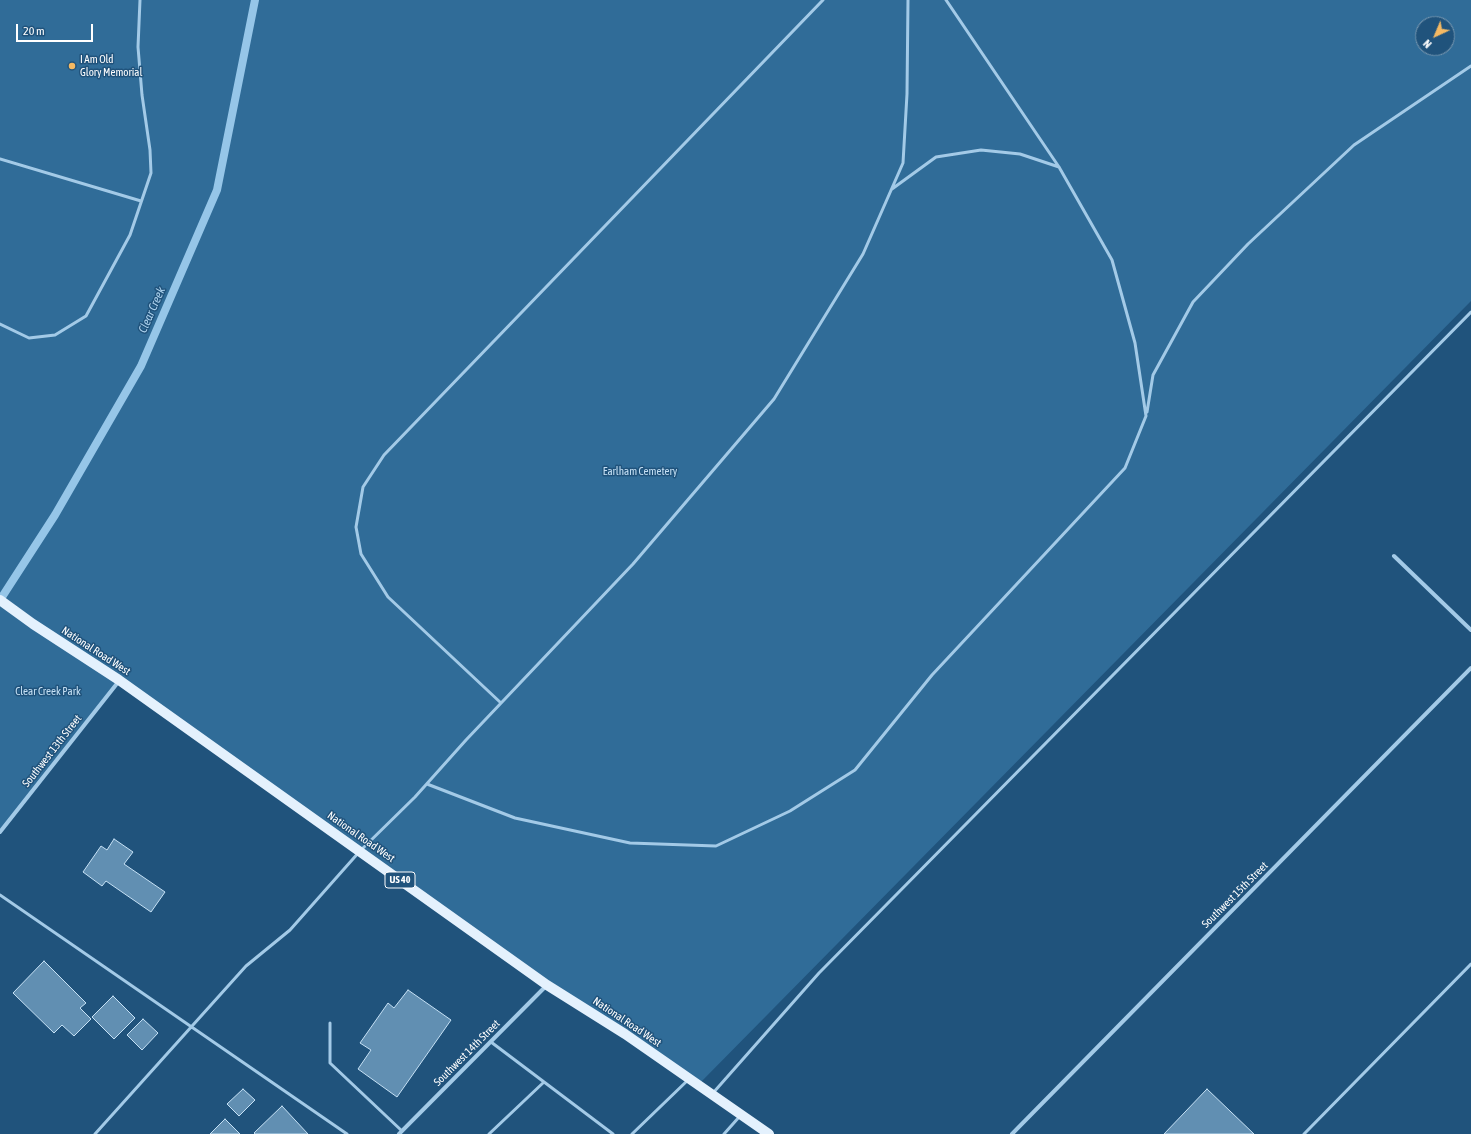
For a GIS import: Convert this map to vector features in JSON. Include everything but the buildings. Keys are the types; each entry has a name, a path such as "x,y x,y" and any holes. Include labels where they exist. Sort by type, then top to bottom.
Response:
{"main road":[{"name":"National Road West","path":"0,600 33,624 119,680 547,985 625,1034 768,1134"}],"street":[{"path":"1394,556 1471,630"},
{"name":"Southwest 15th Street","path":"1012,1134 1471,668"},
{"name":"Southwest 13th Street","path":"0,832 119,680"},
{"name":"Southwest 14th Street","path":"401,1132 547,985"}],"lane":[{"path":"0,324 29,338 55,335 86,316 130,235 151,173 150,150 138,47 140,0"},
{"path":"501,703 388,597 361,554 356,526 363,487 384,455 823,0"},
{"path":"95,1134 246,966 290,930 360,851 427,784 501,703 633,564 774,399 863,254 903,163 907,94 908,0"},
{"path":"946,0 1059,166 1112,260 1135,343 1146,416"},
{"path":"427,784 515,818 630,843 716,846 790,811 855,770 932,675 1126,468 1146,416 1153,374 1192,302 1248,244 1354,145 1471,66"},
{"path":"891,190 936,158 982,150 1020,154 1059,166"},
{"path":"0,159 141,200"},
{"path":"712,1094 819,973 1471,312"},
{"path":"0,895 347,1134"},
{"path":"1304,1134 1471,964"},
{"path":"330,1023 330,1063 401,1132"},
{"path":"491,1042 614,1134"},
{"path":"632,1134 689,1079"},
{"path":"489,1134 544,1082"},
{"path":"724,1134 741,1115"}],"green space":[{"name":"Earlham Cemetery","path":"0,0 1471,0 1471,301 698,1085 119,680 0,832"}],"waterway":[{"name":"Clear Creek","path":"0,600 55,515 141,366 217,190 255,0"}],"place":[{"name":"I Am Old Glory Memorial","path":"72,66"}],"park label":[{"name":"Clear Creek Park","path":"48,692"}]}
